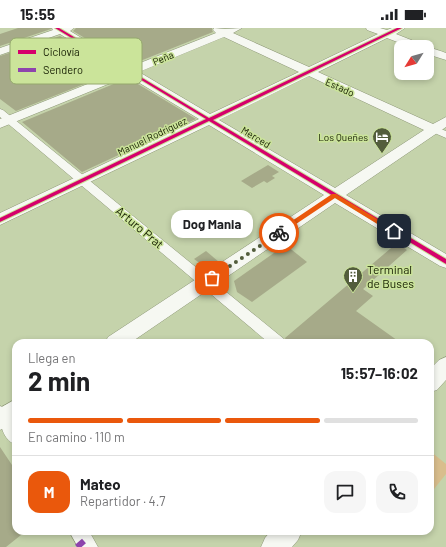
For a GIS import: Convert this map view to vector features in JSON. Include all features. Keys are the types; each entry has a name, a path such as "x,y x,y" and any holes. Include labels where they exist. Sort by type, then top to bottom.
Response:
{"street":[{"name":"Peña","path":"142,66 219,31 236,28"},
{"path":"371,28 402,40"},
{"name":"Manuel Rodríguez","path":"0,220 400,28"},
{"path":"38,38 63,29"},
{"name":"Merced","path":"63,29 77,38"},
{"name":"Estado","path":"219,31 440,132"},
{"path":"0,52 10,48"},
{"path":"434,53 446,57"},
{"name":"Merced","path":"142,80 446,262"},
{"name":"Peña","path":"5,122 99,84"},
{"name":"Arturo Prat","path":"0,112 5,122 83,180 274,339"},
{"path":"121,339 334,196 440,132 446,121"},
{"path":"434,379 446,366"},
{"path":"5,415 12,429"},
{"path":"274,547 285,535"}],"shaded area":[{"path":"434,454 446,464 446,474 434,489"}],"building":[{"path":"18,28 51,28 24,38 10,38 10,43 0,46 0,34"},
{"path":"76,28 212,28 213,32 142,60 142,38 85,38 73,31"},
{"path":"10,53 10,84 84,84 16,111 0,99 0,56"},
{"path":"114,84 138,84 196,119 82,172 22,122"},
{"path":"268,165 279,172 272,176 275,178 267,183 264,181 252,188 241,181"},
{"name":"Terminal de Buses","path":"397,243 407,250 363,289 373,296 356,311 395,339 285,338"},
{"path":"287,246 307,262 252,302 237,292 234,281 281,248"},
{"path":"206,251 219,262 208,269 194,259"},
{"path":"0,447 12,465 12,535 21,535 6,547 0,547"}],"marked path":[{"path":"77,547 84,541"}],"cycle path":[{"path":"57,28 74,38"},
{"path":"0,220 400,28"},
{"path":"142,79 446,262"}],"way so far":[{"path":"212,278 279,233"}],"place":[{"name":"Los Queñes","path":"382,154"},
{"name":"Dog Mania","path":"212,278"},
{"name":"Terminal de Buses","path":"353,293"}],"route":[{"path":"279,233 334,196 394,231"}]}
